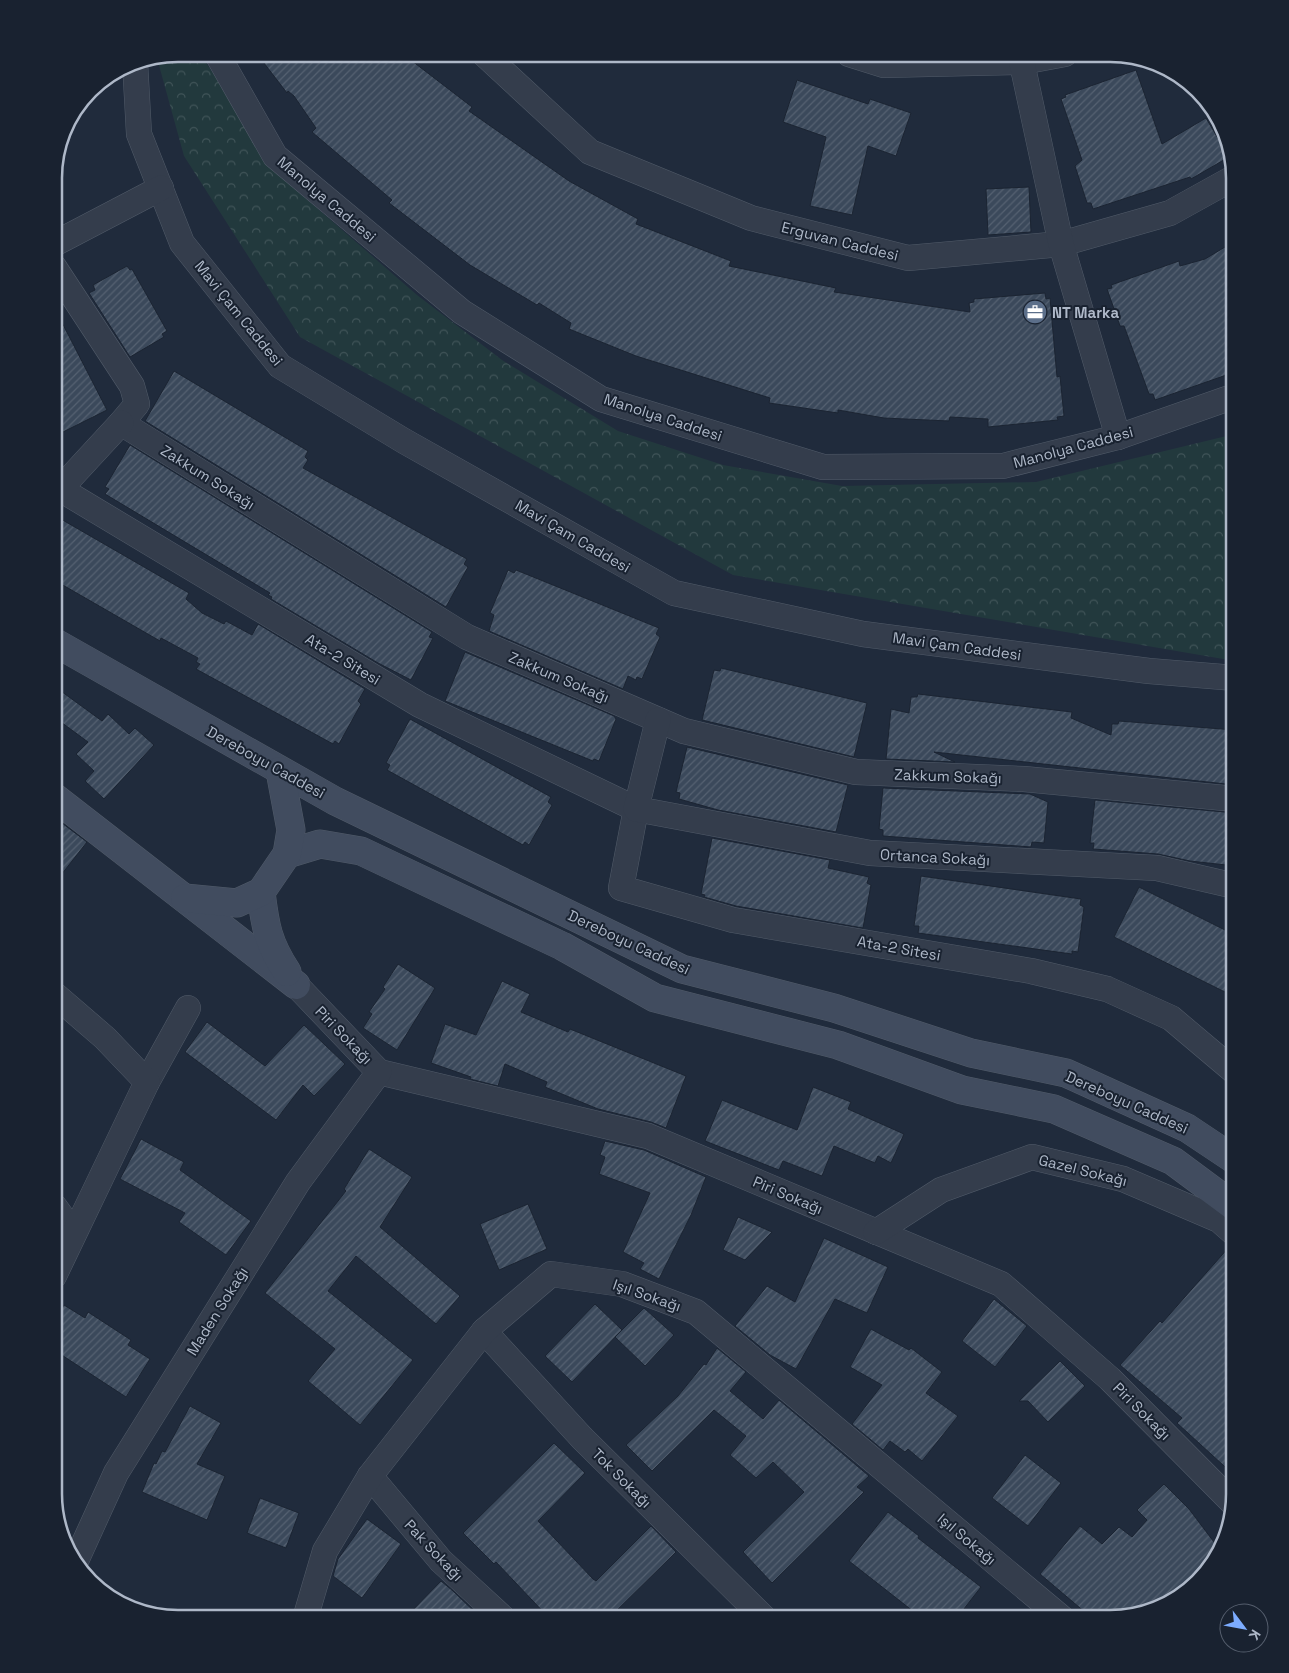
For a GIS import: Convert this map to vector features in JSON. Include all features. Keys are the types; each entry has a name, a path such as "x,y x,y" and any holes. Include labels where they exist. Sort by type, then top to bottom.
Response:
{"main road":[{"name":"Dereboyu Caddesi","path":"63,647 280,771 344,805 682,969 834,1008 971,1053 1066,1073 1187,1128 1226,1154"},
{"path":"185,898 237,903 261,892 287,854 291,830 280,771"},
{"path":"63,804 296,985"},
{"path":"287,854 320,844 361,851 562,946 655,998 838,1045 962,1090 1054,1109 1173,1161 1226,1201"},
{"path":"261,892 265,925 273,950 296,985"}],"street":[{"name":"Manolya Caddesi","path":"222,62 275,156 462,312 601,399 823,467 1003,466 1118,437 1226,399"},
{"name":"Erguvan Caddesi","path":"493,62 590,152 751,218 908,258 1060,244 1170,212 1226,182"},
{"path":"877,63 884,65 927,63"},
{"path":"1022,63 1060,244 1118,437"},
{"name":"Mavi Çam Caddesi","path":"135,71 139,134 182,243 280,366 404,441 674,594 863,634 1149,672 1226,677"},
{"path":"63,239 160,188"},
{"path":"63,281 132,386 137,404 63,484"},
{"name":"Zakkum Sokağı","path":"121,423 467,637 684,731 856,772 1024,779 1226,798"},
{"name":"Ata-2 Sitesi","path":"63,493 420,705 636,809"},
{"name":"Ata-2 Sitesi","path":"658,720 636,809 621,888 733,920 1031,971 1106,989 1171,1018 1226,1064"},
{"name":"Ortanca Sokağı","path":"636,809 870,853 1157,868 1226,884"},
{"name":"Piri Sokağı","path":"296,985 379,1072 648,1136 1001,1284 1110,1380 1226,1495"},
{"path":"62,1001 104,1038 147,1082"},
{"path":"62,1257 147,1082 188,1008"},
{"name":"Maden Sokağı","path":"79,1554 116,1473 298,1182 379,1072"},
{"name":"Gazel Sokağı","path":"876,1232 941,1190 1032,1157 1123,1179 1218,1220 1226,1227"},
{"path":"62,1217 73,1232"},
{"name":"Işıl Sokağı","path":"306,1611 325,1551 370,1476 484,1331 551,1274 622,1284 696,1312 1053,1611"},
{"name":"Tok Sokağı","path":"484,1331 582,1438 757,1611"},
{"name":"Pak Sokağı","path":"370,1476 441,1561 495,1611"}],"green space":[{"path":"205,62 287,182 417,295 502,360 618,431 723,465 842,486 1036,482 1226,436 1226,659 733,575 300,337 184,156 159,64"}],"building":[{"path":"263,62 414,62 472,107 469,111 569,181 638,219 636,224 731,261 729,266 836,288 834,292 970,312 969,303 974,302 974,299 1045,293 1046,299 1050,298 1057,377 1060,376 1064,416 1057,417 1058,420 988,427 988,419 950,417 949,421 884,418 838,410 838,413 769,403 770,398 636,356 569,329 571,323 470,265 389,203 392,200 312,132 316,128 294,96 288,91 287,93"},
{"path":"1136,70 1162,144 1206,118 1221,144 1225,159 1191,179 1190,177 1093,209 1091,203 1087,203 1075,166 1082,160 1061,99 1066,97 1065,95"},
{"path":"797,80 868,104 870,99 911,113 896,156 868,146 852,215 810,206 826,137 783,122"},
{"path":"1029,187 1031,232 988,235 986,189"},
{"path":"1226,246 1226,375 1155,400 1153,394 1149,394 1124,326 1120,326 1107,289 1112,288 1111,285 1179,261 1180,266 1205,259"},
{"path":"127,266 130,270 132,269 167,331 162,334 164,337 130,357 89,293 95,290 93,285"},
{"path":"63,324 107,410 63,432"},
{"path":"174,371 308,451 305,457 308,460 303,468 467,559 464,564 468,567 446,607 145,421"},
{"path":"130,445 432,632 429,637 433,638 411,680 378,663 271,599 272,597 268,595 270,593 105,494 109,489 105,487"},
{"path":"63,520 189,593 186,599 202,613 224,624 226,621 252,635 258,624 365,689 358,701 361,704 339,744 335,741 333,744 196,669 200,664 196,662 198,658 161,638 160,641 63,585"},
{"path":"508,570 514,573 516,570 659,628 656,634 660,637 642,679 637,677 636,680 628,676 623,689 489,631 494,615 490,613"},
{"path":"465,652 614,716 616,719 599,761 594,759 593,761 445,701"},
{"path":"721,668 867,703 854,757 702,720 714,670 720,671"},
{"path":"63,692 102,721 108,714 129,734 135,728 154,745 104,799 85,781 94,771 76,754 88,742 63,723"},
{"path":"918,694 1072,712 1071,718 1111,735 1112,724 1118,724 1119,721 1226,729 1226,784 934,752 955,762 886,759 891,709 909,713 911,697 917,697"},
{"path":"410,719 551,797 548,802 552,805 529,845 525,842 523,845 387,770 390,765 386,763"},
{"path":"687,747 848,785 836,832 718,810 679,799 680,793 676,792"},
{"path":"883,788 1030,794 1048,802 1044,843 1032,842 1031,847 883,836 883,830 879,829"},
{"path":"1095,800 1226,812 1226,865 1190,861 1158,854 1093,849 1094,843 1090,843"},
{"path":"63,823 87,842 62,873"},
{"path":"712,838 830,860 828,868 869,877 867,883 871,885 863,928 736,906 704,897 705,895 701,894"},
{"path":"921,876 1081,899 1080,905 1084,907 1078,952 1072,951 1072,954 918,933 919,926 914,926"},
{"path":"1139,887 1226,930 1226,993 1114,937"},
{"path":"398,964 435,988 397,1050 363,1028 372,1014 369,1012 385,989 383,987"},
{"path":"502,981 530,994 521,1012 568,1032 570,1029 686,1076 666,1128 651,1122 598,1109 545,1087 547,1082 505,1064 498,1086 470,1079 471,1077 431,1063 445,1024 476,1035"},
{"path":"207,1022 265,1066 304,1025 345,1064 314,1096 303,1085 276,1120 185,1052"},
{"path":"813,1087 851,1102 848,1109 904,1134 891,1163 878,1156 875,1163 834,1146 822,1176 783,1161 779,1170 705,1141 722,1100 797,1130"},
{"path":"141,1139 184,1162 180,1170 251,1221 226,1255 179,1222 185,1213 120,1179"},
{"path":"605,1141 644,1150 706,1177 691,1215 659,1279 640,1269 644,1263 623,1252 650,1193 599,1174 605,1157 600,1155"},
{"path":"369,1149 412,1177 380,1227 460,1296 436,1324 356,1256 328,1291 413,1360 360,1425 308,1381 335,1349 265,1293 346,1191 344,1189"},
{"path":"528,1204 547,1249 499,1270 480,1224"},
{"path":"738,1217 772,1232 745,1260 723,1250"},
{"path":"824,1238 888,1267 867,1313 835,1299 796,1369 770,1355 735,1326 767,1286 795,1302"},
{"path":"1226,1250 1226,1468 1177,1423 1182,1418 1120,1365 1160,1321 1162,1323"},
{"path":"994,1299 1027,1326 995,1367 962,1341"},
{"path":"595,1304 622,1330 572,1382 545,1356"},
{"path":"64,1305 85,1318 88,1312 131,1340 128,1345 150,1359 126,1397 62,1355 62,1308"},
{"path":"644,1308 674,1335 645,1366 615,1337"},
{"path":"871,1329 909,1350 911,1348 942,1372 926,1393 958,1416 922,1461 908,1449 905,1452 890,1441 883,1450 852,1424 882,1385 850,1367"},
{"path":"717,1348 746,1372 730,1391 763,1419 779,1400 869,1476 857,1487 864,1492 772,1583 743,1552 804,1492 773,1462 756,1478 730,1455 746,1436 714,1410 652,1471 626,1445 678,1396 704,1364 706,1365"},
{"path":"1060,1361 1085,1386 1048,1422 1028,1401 1019,1401"},
{"path":"190,1406 221,1423 197,1464 225,1476 207,1520 142,1492 154,1463 156,1464 162,1451 165,1452"},
{"path":"554,1443 585,1473 538,1521 593,1579 596,1581 651,1526 676,1552 616,1611 542,1611 496,1562 494,1564 463,1533"},
{"path":"1025,1455 1061,1483 1028,1526 992,1498"},
{"path":"1164,1484 1189,1509 1215,1544 1198,1571 1175,1591 1148,1604 1133,1608 1110,1611 1084,1611 1040,1574 1080,1526 1102,1544 1119,1527 1132,1537 1147,1520 1137,1510"},
{"path":"260,1498 299,1513 286,1548 247,1533"},
{"path":"888,1512 981,1587 962,1611 913,1611 849,1561"},
{"path":"367,1519 401,1544 362,1598 333,1576 338,1559"},
{"path":"441,1581 474,1611 412,1611"}],"place":[{"name":"NT Marka","path":"1035,312"}]}
